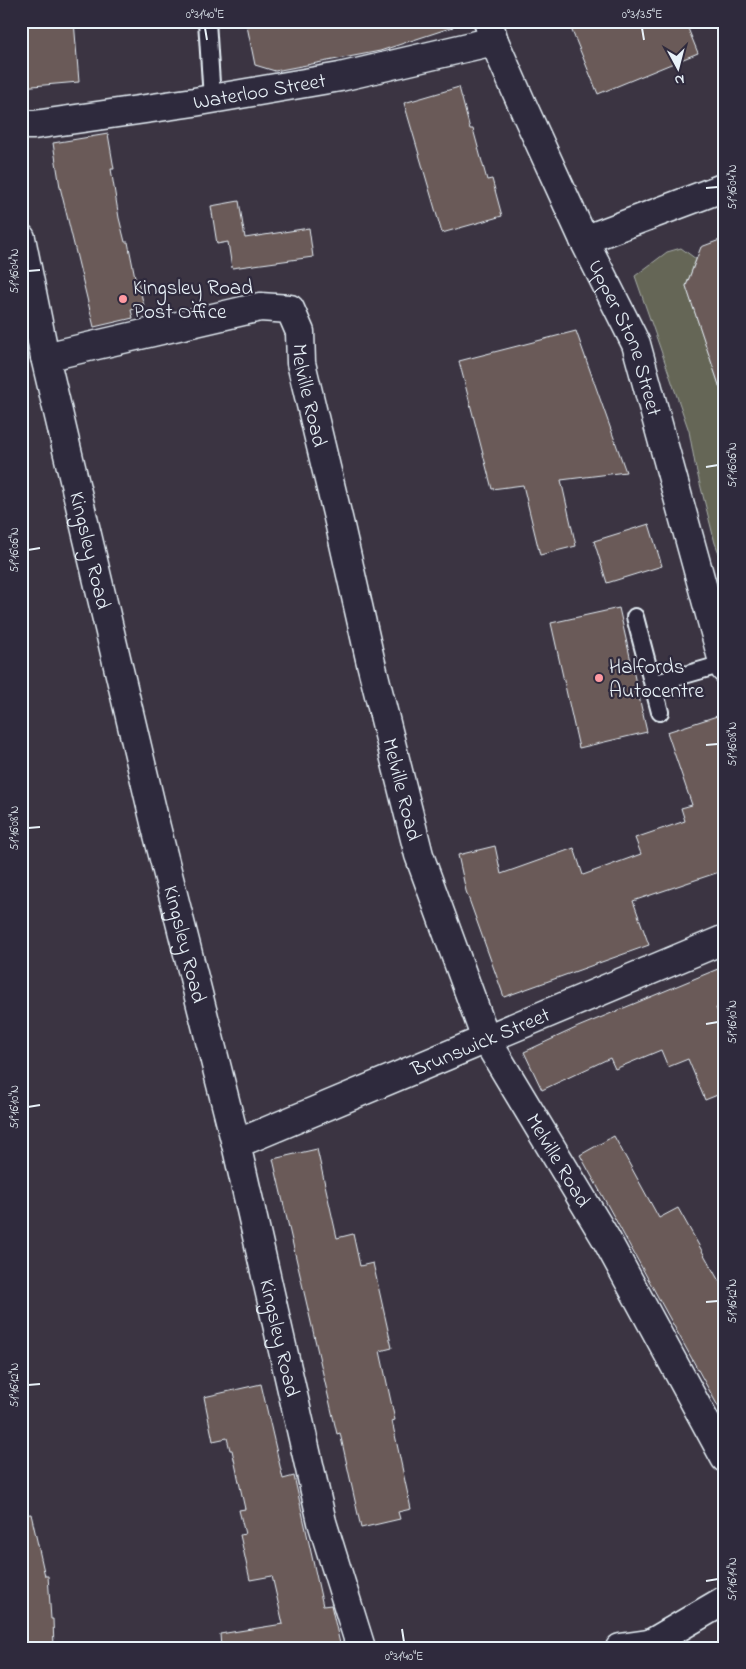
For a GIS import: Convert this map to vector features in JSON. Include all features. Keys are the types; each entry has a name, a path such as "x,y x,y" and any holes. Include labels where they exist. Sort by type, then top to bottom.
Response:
{"main road":[{"name":"Waterloo Street","path":"21,125 44,124 212,99 340,77 491,31"},
{"name":"Upper Stone Street","path":"491,31 584,240 636,344 724,665"},
{"path":"584,240 725,187"},
{"name":"Kingsley Road","path":"21,238 44,357 156,827 236,1144 322,1522 361,1648"},
{"name":"Melville Road","path":"44,357 260,307 290,309 300,332 301,363 370,659 420,855 486,1039 605,1237 725,1458"},
{"name":"Brunswick Street","path":"236,1144 725,939"},
{"path":"620,1648 646,1646 725,1600"}],"lane":[{"path":"207,21 212,99"},
{"path":"635,617 660,712"},
{"path":"653,684 724,665"}],"green space":[{"path":"681,248 696,259 686,286 725,403 725,568 715,543 695,464 689,431 635,276 667,252"}],"building":[{"path":"21,21 74,21 79,82 21,87"},
{"path":"246,21 452,21 453,27 380,51 275,71 255,65"},
{"path":"568,21 685,21 698,53 598,94"},
{"path":"459,87 470,129 473,129 487,180 492,179 502,216 442,233 404,103"},
{"path":"108,134 114,169 111,169 119,218 125,242 128,242 136,282 138,281 144,306 131,310 133,318 94,327 60,187 53,143"},
{"path":"239,201 245,238 309,228 313,257 232,268 228,242 217,244 211,206"},
{"path":"725,238 725,388 720,388 686,286 701,247"},
{"path":"576,331 626,472 561,480 576,546 540,555 523,485 492,489 459,361"},
{"path":"649,524 662,566 607,583 594,541"},
{"name":"Halfords Autocentre","path":"619,608 647,732 579,748 551,623"},
{"path":"717,716 725,738 725,870 633,901 649,945 504,997 466,891 458,855 495,846 501,874 574,848 583,875 641,854 635,838 685,821 681,808 692,805 667,732"},
{"path":"725,966 725,1004 716,1008 725,1029 725,1092 705,1100 688,1059 668,1067 661,1050 615,1069 610,1058 542,1090 524,1052 578,1027"},
{"path":"614,1136 659,1218 678,1208 725,1292 725,1419 580,1155"},
{"path":"317,1149 337,1238 353,1234 360,1266 373,1263 392,1348 380,1351 395,1420 392,1421 411,1509 398,1512 400,1519 361,1528 340,1433 337,1434 273,1159"},
{"path":"261,1384 283,1479 294,1476 323,1606 331,1605 341,1648 221,1648 220,1634 283,1624 272,1576 250,1580 240,1535 245,1534 239,1510 245,1509 232,1450 230,1450 227,1438 213,1441 204,1397"},
{"path":"31,1514 45,1576 48,1576 54,1648 21,1648 21,1515"}],"place":[{"name":"Kingsley Road Post Office","path":"123,299"},
{"name":"Halfords Autocentre","path":"599,678"}]}
